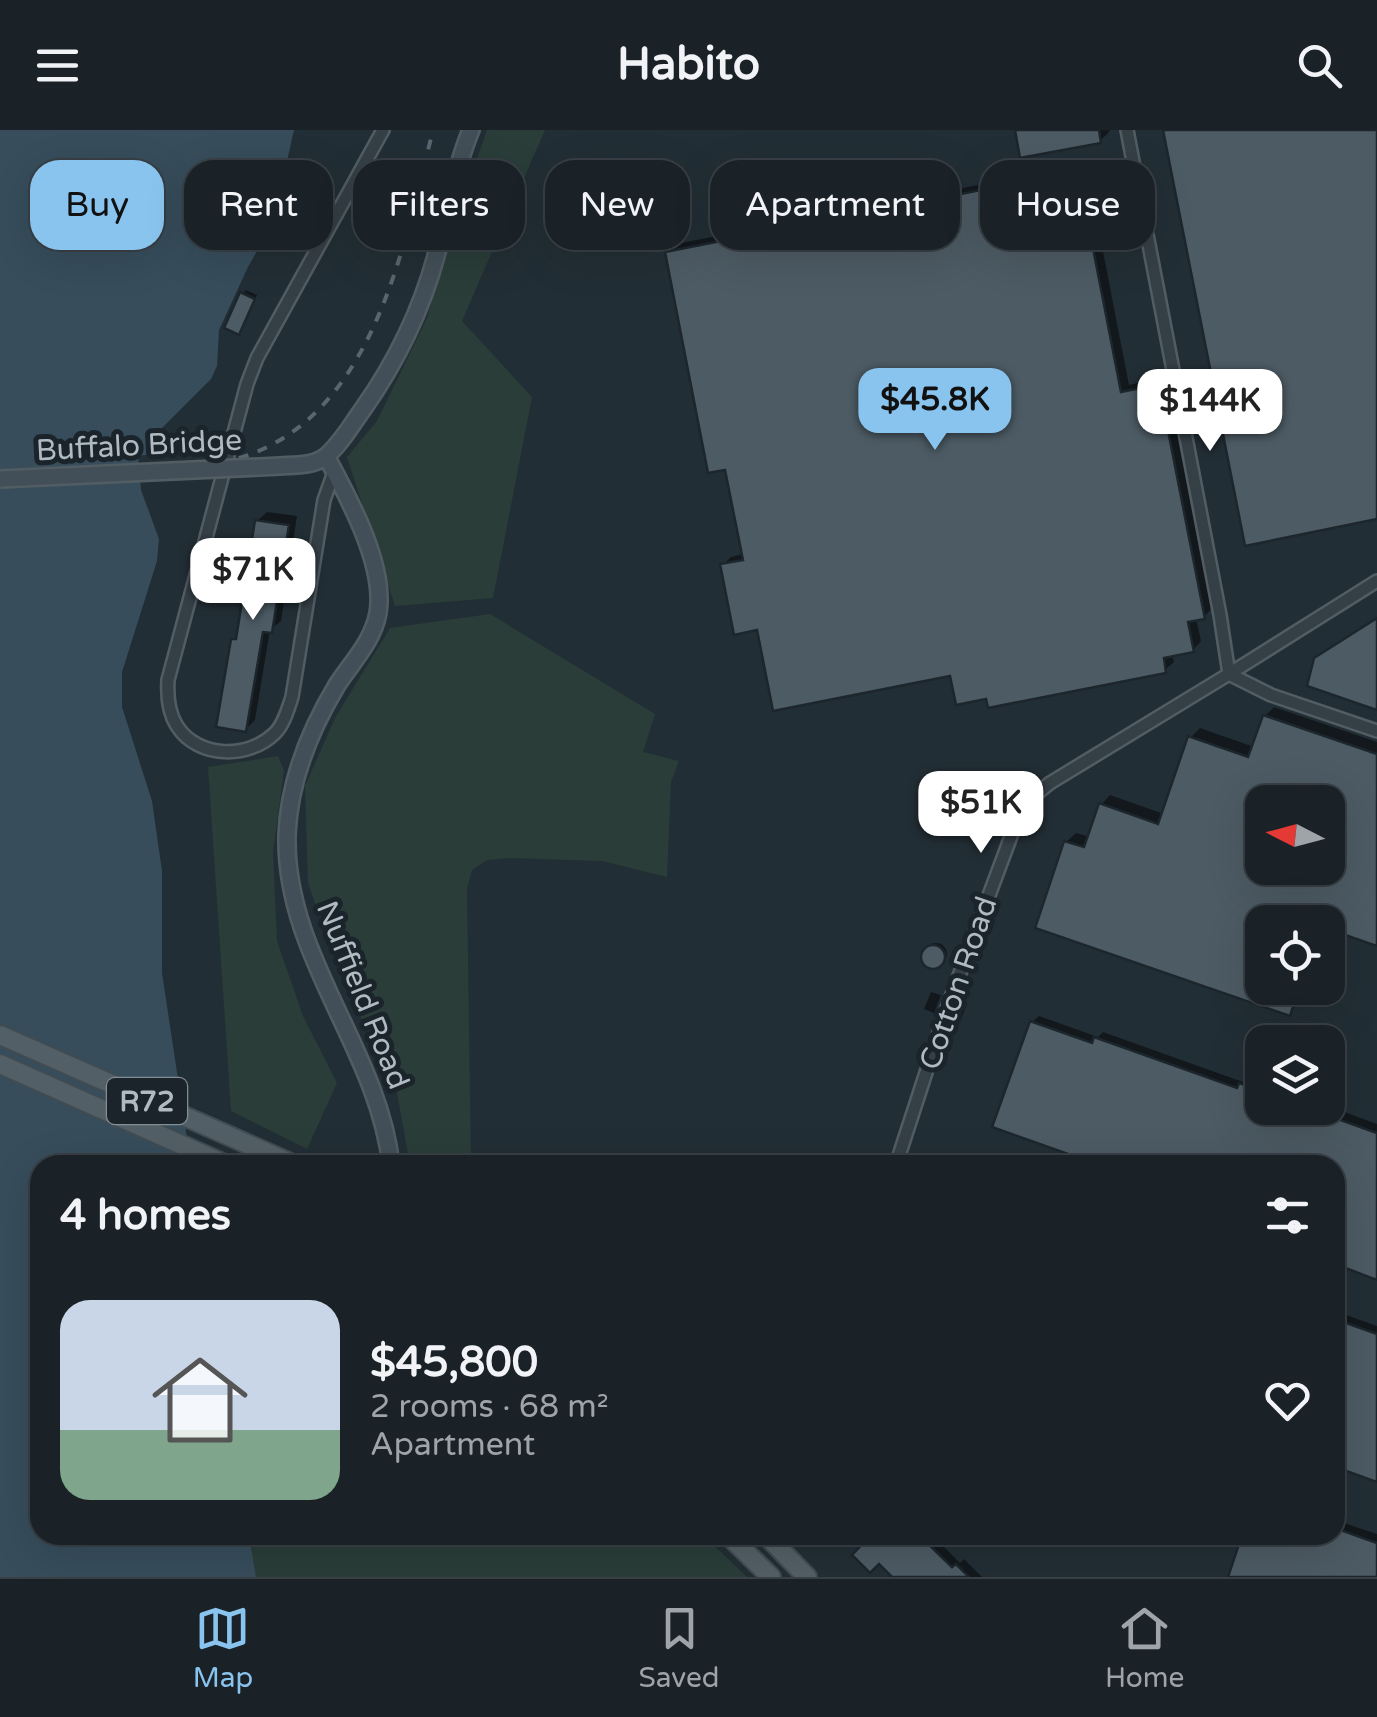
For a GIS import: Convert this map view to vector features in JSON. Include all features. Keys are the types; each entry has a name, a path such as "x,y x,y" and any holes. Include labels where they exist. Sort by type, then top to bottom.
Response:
{"main road":[{"name":"R72","path":"0,1036 272,1155"},
{"name":"R72","path":"0,1064 205,1155"},
{"path":"745,1545 771,1577"},
{"path":"776,1545 807,1577"}],"street":[{"path":"334,472 324,500 296,681 281,725 254,747 240,751 215,751 200,745 180,730 174,720 167,697 168,680 230,441 257,358 383,130"},
{"path":"326,456 374,394 407,336 429,280 451,186 471,130"},
{"path":"1127,130 1228,674 1271,696 1377,731"},
{"name":"Nuffield Road","path":"326,456 365,540 376,584 378,614 368,640 322,712 301,762 287,834 290,870 297,914 309,949 382,1115 389,1155"},
{"name":"Buffalo Bridge","path":"0,479 280,466 316,462 326,456"},
{"name":"Cotton Road","path":"899,1155 956,982 1012,831 1029,800 1050,783 1377,581"}],"green space":[{"path":"487,130 545,130 525,176 525,160 476,160"},
{"path":"446,250 493,250 462,321 532,397 493,598 395,606 347,457 377,421 427,318"},
{"path":"490,614 655,714 643,752 679,761 671,782 667,877 602,861 510,858 487,860 472,870 467,889 471,1155 408,1155 396,1087 342,980 308,883 305,786 335,718 390,628"},
{"path":"278,756 284,770 273,853 277,941 303,1016 337,1083 307,1149 231,1111 208,767"},
{"path":"251,1545 713,1545 747,1577 256,1577"}],"water":[{"path":"0,130 294,130 287,160 184,160 184,250 258,250 219,330 217,366 211,379 160,430 161,453 138,456 141,490 159,539 157,561 122,672 122,707 152,801 162,871 162,973 189,1155 30,1155 30,1545 251,1545 256,1577 0,1577"}],"building":[{"path":"1015,130 1099,130 1101,143 1020,158"},
{"path":"1163,130 1377,130 1377,519 1245,546"},
{"path":"980,190 980,250 1093,250 1121,392 1146,387 1152,418 1165,415 1205,619 1188,622 1194,652 1164,658 1166,673 988,708 986,699 956,705 950,676 773,711 757,630 734,635 720,564 743,560 725,470 708,473 665,252 710,243 710,250 960,250 960,194"},
{"path":"240,292 255,299 239,335 224,328"},
{"path":"255,520 289,525 272,633 263,632 246,732 216,727 231,639 236,639"},
{"path":"1377,618 1377,710 1307,686 1314,658"},
{"path":"1263,715 1377,754 1377,946 1345,935 1345,905 1245,905 1245,1000 1035,928 1064,841 1084,847 1099,803 1158,824 1188,736 1248,757"},
{"path":"933,945 945,957 933,969 921,957"},
{"path":"1258,1005 1294,1005 1290,1016"},
{"path":"1030,1021 1092,1043 1094,1037 1237,1088 1239,1083 1245,1085 1245,1125 1345,1125 1345,1122 1377,1133 1377,1280 1345,1268 1345,1155 1071,1155 992,1127"},
{"path":"1345,1323 1377,1334 1377,1482 1345,1471"},
{"path":"1345,1532 1377,1543 1377,1577 1228,1577 1239,1545 1345,1545"},
{"path":"862,1545 929,1545 969,1577 892,1577 879,1564 870,1573 852,1555"}],"railway":[{"path":"0,476 210,465 271,445 312,416 345,377 371,332 408,230 433,130"}]}
